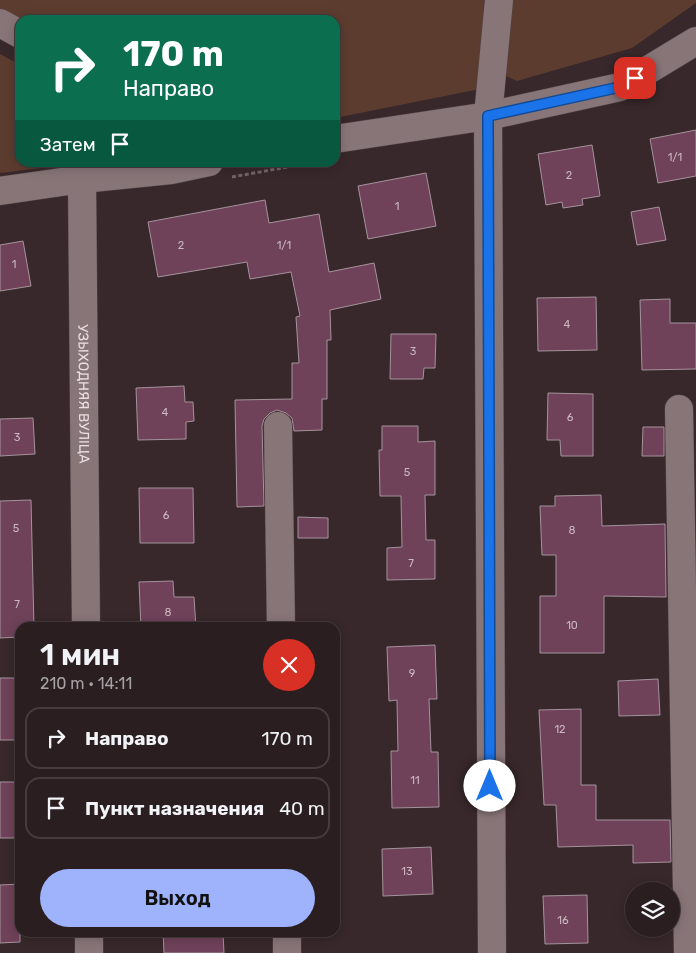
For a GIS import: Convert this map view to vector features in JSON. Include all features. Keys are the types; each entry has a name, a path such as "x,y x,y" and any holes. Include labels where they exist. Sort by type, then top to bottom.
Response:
{"street":[{"path":"492,953 488,116 499,0"},
{"path":"0,24 15,32"},
{"path":"340,138 488,116 620,87 696,41"},
{"path":"0,191 81,171 171,170 185,167"},
{"name":"УЗЫХОДНЯЯ ВУЛІЦА","path":"81,171 86,622"},
{"path":"679,409 688,953"},
{"path":"278,426 281,622"},
{"path":"89,937 89,953"},
{"path":"287,937 287,953"}],"shaded area":[{"path":"0,0 484,0 482,82 480,89 340,117 340,15 15,15 15,18 0,13"},
{"path":"507,0 696,0 696,3 632,48 517,81 506,76"},
{"path":"0,54 15,62 15,167 50,167 0,173"}],"building":[{"path":"696,130 696,176 658,183 650,139"},
{"path":"592,145 600,196 582,199 583,205 563,208 562,202 546,205 538,154"},
{"path":"426,173 436,226 368,239 358,186"},
{"path":"265,200 269,223 319,214 329,272 374,263 381,299 330,310 331,340 327,340 327,399 322,399 322,430 294,431 292,418 286,413 277,410 270,413 264,419 262,426 264,506 237,507 235,400 292,399 292,363 299,363 296,317 300,316 291,272 250,279 247,262 158,277 148,222"},
{"path":"659,207 666,240 637,245 631,212"},
{"path":"23,241 31,286 0,291 0,245"},
{"path":"596,297 597,350 538,351 537,298"},
{"path":"670,299 670,323 696,323 696,369 642,370 640,300"},
{"path":"391,334 436,334 435,368 424,368 423,379 390,379"},
{"path":"184,386 185,402 193,402 194,421 186,422 186,439 138,440 136,388"},
{"path":"548,393 593,394 593,456 561,456 560,440 547,440"},
{"path":"33,418 35,454 0,456 0,419"},
{"path":"382,426 418,426 418,442 435,441 435,495 425,495 426,540 435,540 435,579 387,580 387,548 402,547 401,496 380,496 379,450 382,450"},
{"path":"643,427 664,427 664,456 642,456"},
{"path":"139,488 193,488 194,543 140,543"},
{"path":"601,495 602,526 665,524 666,597 604,596 604,653 540,653 540,596 556,596 556,555 542,555 540,506 555,506 555,496"},
{"path":"31,500 34,622 15,622 15,637 0,638 0,501"},
{"path":"298,517 328,518 328,538 298,538"},
{"path":"173,581 174,597 194,597 196,622 141,622 139,582"},
{"path":"435,645 437,699 429,699 431,752 438,752 439,807 392,808 391,751 398,751 397,700 389,701 387,647"},
{"path":"0,678 15,678 15,740 0,740"},
{"path":"658,679 660,715 619,716 618,681"},
{"path":"581,709 581,785 596,785 596,820 670,820 671,862 633,863 633,845 558,847 556,805 544,805 539,710"},
{"path":"0,782 15,782 15,838 0,838"},
{"path":"431,847 433,894 383,896 382,849"},
{"path":"15,884 15,937 20,937 20,942 0,943 0,885"},
{"path":"587,895 588,943 545,944 543,896"},
{"path":"163,937 223,937 224,953 164,953"}],"route":[{"path":"490,786 488,116 620,87 635,78"}]}
